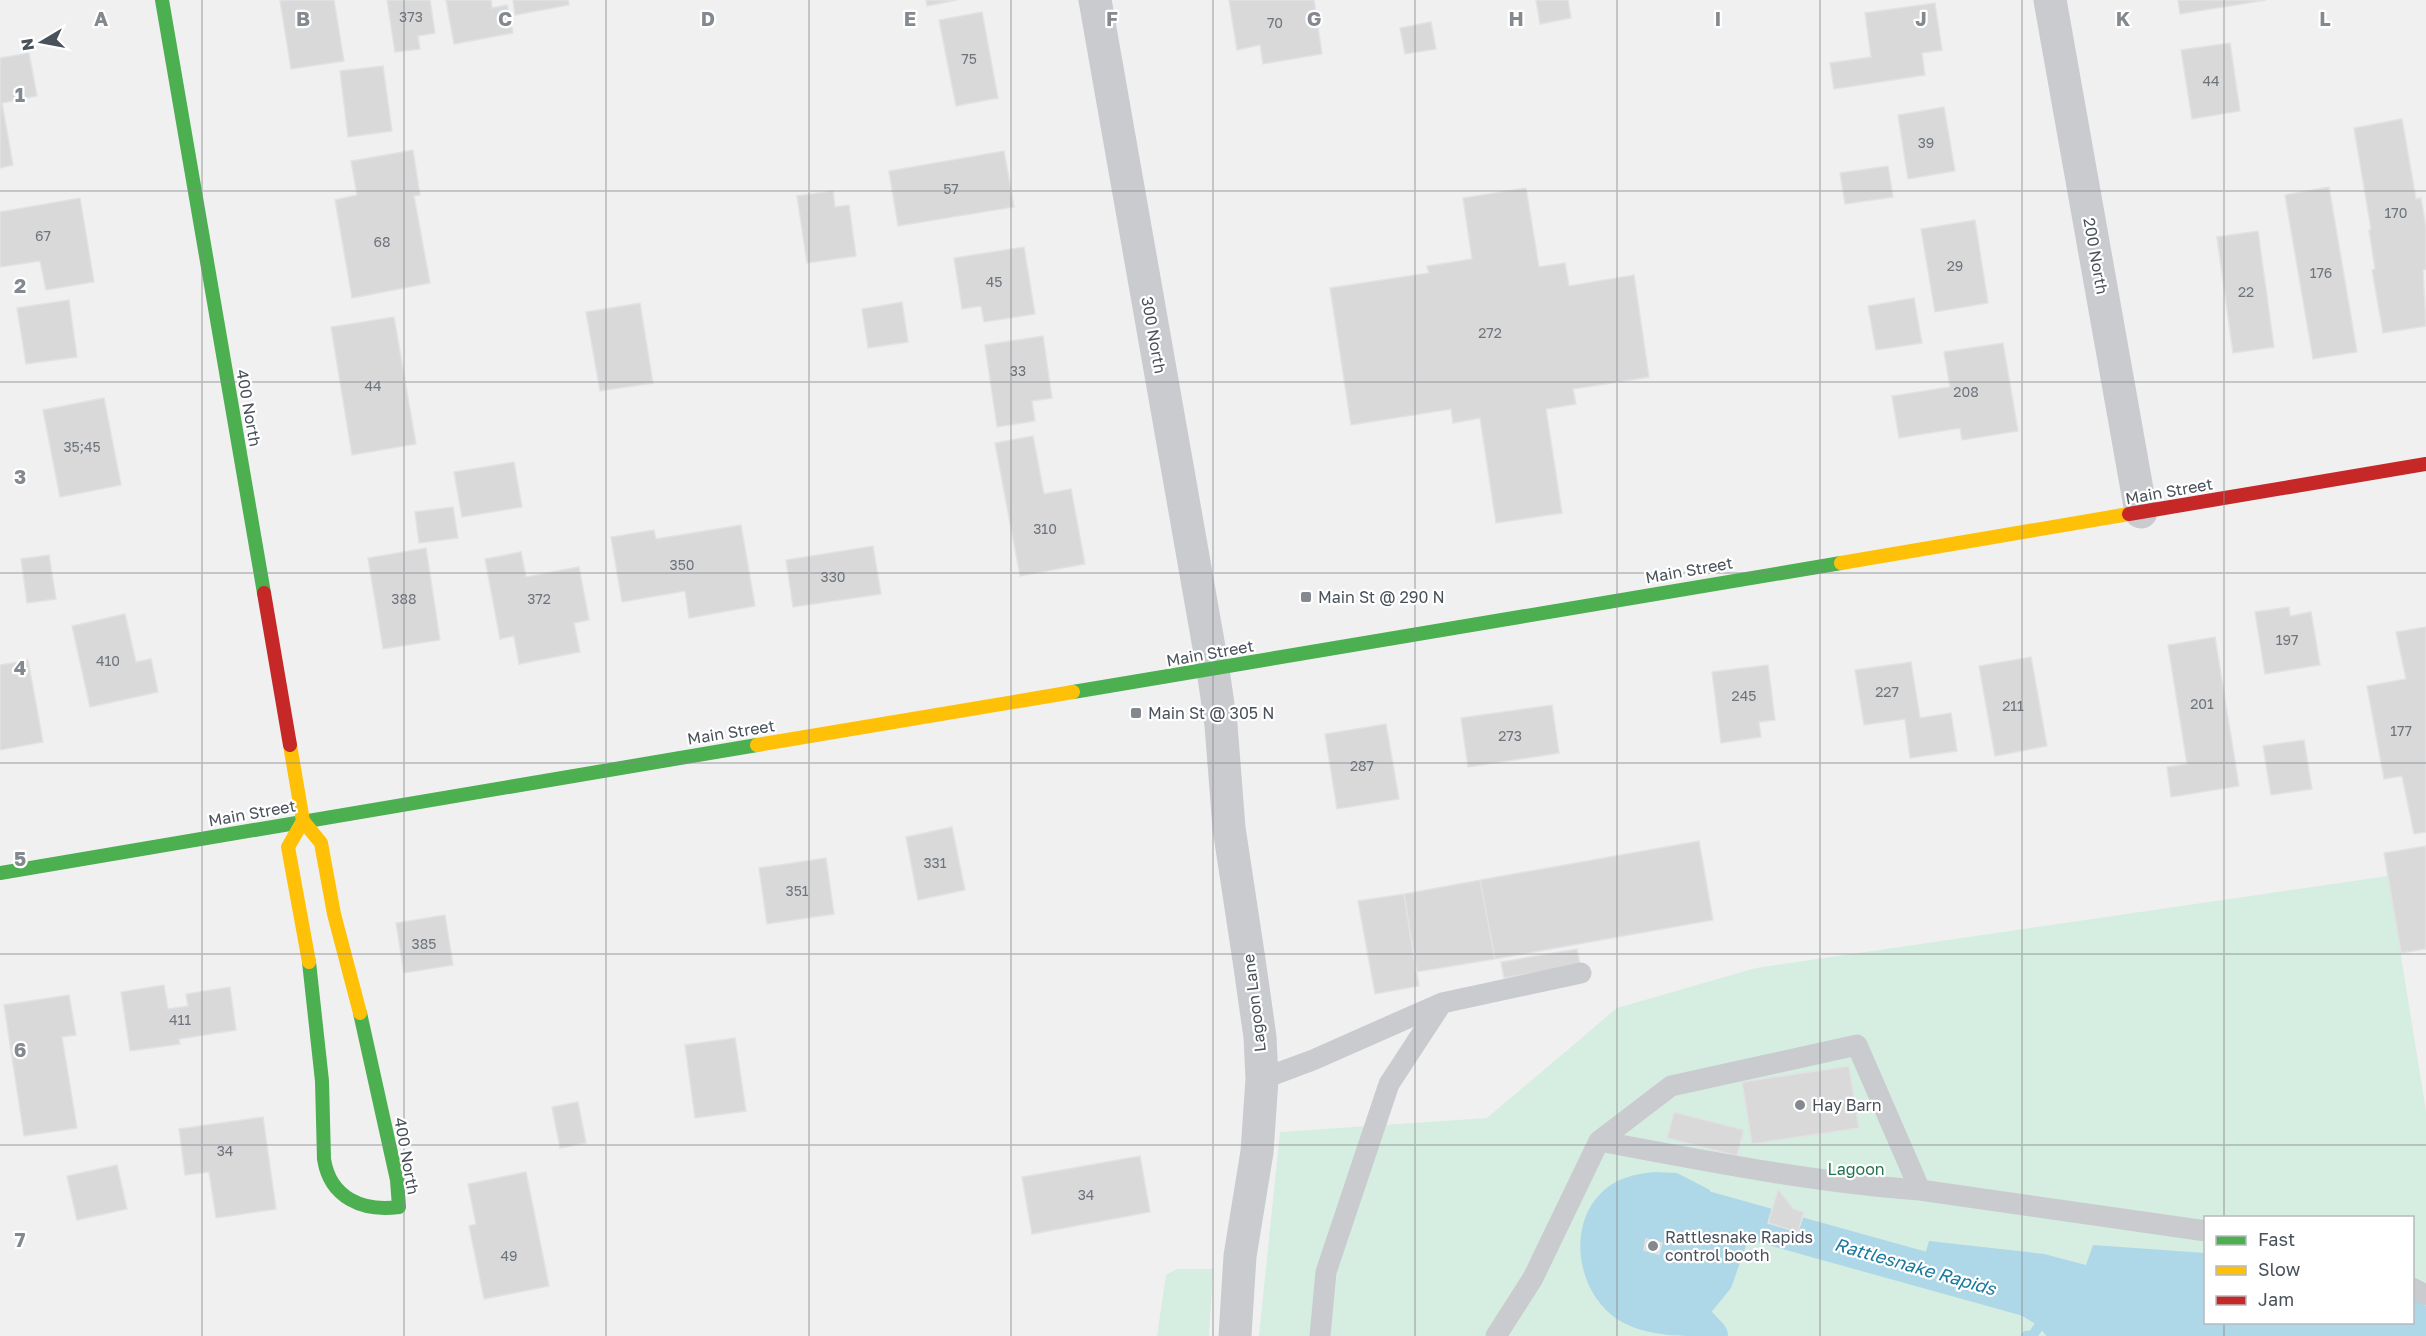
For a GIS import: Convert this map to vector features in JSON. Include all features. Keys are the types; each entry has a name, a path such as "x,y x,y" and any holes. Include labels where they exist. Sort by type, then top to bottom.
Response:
{"main road":[{"name":"400 North","path":"162,0 303,820 321,843 398,1180 399,1207 379,1211 359,1207 342,1196 330,1180 324,1161 321,1044 288,847 303,820"},
{"name":"Main Street","path":"0,873 303,820 1213,670 2426,464"}],"street":[{"name":"300 North","path":"1095,0 1213,670"},
{"name":"200 North","path":"2050,0 2141,512"},
{"name":"Lagoon Lane","path":"1213,670 1221,725 1228,828 1250,960 1262,1079 1257,1152 1240,1256 1235,1336"},
{"path":"310,968 346,957"}],"lane":[{"path":"1262,1079 1313,1060 1442,1003 1581,973"},
{"path":"1320,1336 1326,1272 1389,1084 1442,1003"},
{"path":"1496,1336 1533,1278 1599,1141 1671,1086 1857,1045 1920,1190"},
{"path":"1599,1141 1760,1172 1863,1186 1920,1190 2204,1231"}],"green space":[{"name":"Lagoon","path":"2388,876 2426,1111 2426,1336 1259,1336 1280,1132 1487,1118 1617,1008 1756,968"},
{"path":"1177,1269 1213,1269 1209,1336 1157,1336 1166,1275"}],"water":[{"path":"1655,1172 1677,1173 1710,1190 1708,1202 1757,1215 1731,1288 1692,1336 1653,1333 1634,1328 1617,1319 1604,1308 1593,1293 1581,1259 1580,1241 1583,1224 1590,1207 1601,1193 1626,1178"},
{"path":"1929,1241 2044,1254 2086,1265 2093,1245 2204,1253 2204,1324 2414,1324 2414,1299 2426,1306 2426,1336 2086,1336 2061,1305 2028,1288 1924,1258"}],"building":[{"path":"334,0 344,61 291,69 280,1"},
{"path":"387,0 430,0 435,33 418,36 420,49 395,52"},
{"path":"446,0 491,0 492,8 507,5 513,33 454,44"},
{"path":"513,0 568,0 569,5 515,15"},
{"path":"926,0 957,0 927,6"},
{"path":"1229,0 1314,0 1322,54 1263,64 1260,45 1237,50"},
{"path":"1536,0 1568,0 1571,18 1540,24"},
{"path":"2178,0 2266,0 2180,14"},
{"path":"1935,3 1942,50 1922,53 1925,75 1834,89 1830,63 1871,57 1865,13"},
{"path":"982,12 998,98 956,106 939,20"},
{"path":"1431,22 1436,49 1405,54 1400,28"},
{"path":"2230,43 2240,111 2192,119 2181,50"},
{"path":"29,53 37,96 2,103 13,165 0,168 0,58"},
{"path":"383,66 392,131 348,137 340,71"},
{"path":"1944,107 1955,171 1908,179 1898,115"},
{"path":"2402,119 2416,199 2421,198 2426,228 2426,269 2423,270 2426,326 2383,333 2372,270 2375,269 2369,230 2371,229 2354,128"},
{"path":"413,150 420,195 414,196 430,283 352,298 335,200 357,195 351,161"},
{"path":"1004,151 1014,207 898,226 889,171"},
{"path":"1888,166 1893,197 1845,204 1840,173"},
{"path":"2329,187 2357,352 2313,359 2285,195"},
{"path":"1526,188 1539,267 1565,263 1569,286 1634,275 1649,377 1573,389 1576,404 1546,409 1562,513 1496,523 1480,418 1453,423 1451,409 1351,425 1330,288 1429,273 1427,266 1472,259 1463,198"},
{"path":"833,191 835,207 849,205 856,256 807,263 797,196"},
{"path":"80,198 94,282 46,290 40,261 0,267 0,212"},
{"path":"1975,220 1988,303 1935,312 1921,229"},
{"path":"2258,231 2274,347 2233,353 2217,237"},
{"path":"1024,247 1035,314 984,322 981,306 962,309 954,258"},
{"path":"1914,298 1922,343 1876,350 1868,306"},
{"path":"69,300 77,357 26,364 17,308"},
{"path":"902,302 908,342 868,348 862,309"},
{"path":"640,303 653,383 600,391 586,312"},
{"path":"394,317 416,444 352,455 331,327"},
{"path":"1043,336 1052,398 1032,401 1035,421 997,427 985,345"},
{"path":"2003,343 2018,431 1962,440 1960,428 1899,438 1892,396 1950,387 1944,352"},
{"path":"104,398 121,485 60,497 43,410"},
{"path":"1033,436 1044,494 1071,489 1085,564 1020,576 995,443"},
{"path":"514,462 522,507 462,517 454,472"},
{"path":"453,507 458,538 419,543 415,512"},
{"path":"741,525 755,606 689,618 685,591 622,602 611,537 654,530 656,539"},
{"path":"873,546 881,594 793,607 786,560"},
{"path":"426,548 440,640 383,649 368,558"},
{"path":"521,552 526,577 579,567 589,620 574,623 580,652 519,664 514,636 500,639 485,559"},
{"path":"49,555 56,599 27,603 21,559"},
{"path":"2289,607 2290,616 2311,612 2320,665 2265,674 2255,612"},
{"path":"125,614 136,662 151,659 158,692 90,707 72,626"},
{"path":"2426,627 2426,832 2414,834 2402,776 2384,779 2367,686 2406,679 2396,632"},
{"path":"2215,637 2239,786 2171,797 2167,767 2187,764 2168,645"},
{"path":"2031,657 2047,746 1995,756 1979,666"},
{"path":"28,660 43,742 0,750 0,665"},
{"path":"1911,662 1920,718 1951,713 1957,751 1910,758 1905,719 1864,725 1855,670"},
{"path":"1768,665 1775,720 1759,722 1761,737 1721,743 1712,672"},
{"path":"1552,705 1559,753 1468,767 1461,718"},
{"path":"1386,724 1399,799 1337,809 1325,734"},
{"path":"2304,740 2312,789 2271,795 2263,746"},
{"path":"952,827 965,890 918,900 906,837"},
{"path":"1699,841 1713,920 1495,959 1480,880"},
{"path":"2426,846 2426,949 2401,953 2384,853"},
{"path":"826,858 834,914 767,924 759,868"},
{"path":"1480,880 1495,959 1416,972 1404,894"},
{"path":"1404,894 1419,986 1375,994 1358,901"},
{"path":"445,915 453,965 404,973 396,923"},
{"path":"1577,949 1580,965 1504,978 1501,962"},
{"path":"164,985 168,1009 188,1006 186,994 230,987 236,1030 179,1039 180,1044 130,1051 121,992"},
{"path":"69,995 76,1035 62,1037 77,1128 24,1136 4,1005"},
{"path":"735,1038 746,1111 695,1118 685,1045"},
{"name":"Hay Barn","path":"1849,1066 1859,1128 1752,1144 1742,1082"},
{"path":"578,1102 586,1143 560,1148 552,1107"},
{"path":"1674,1112 1744,1130 1737,1156 1667,1138"},
{"path":"263,1117 276,1209 216,1218 209,1172 185,1175 179,1129"},
{"path":"1140,1156 1150,1212 1032,1234 1022,1177"},
{"path":"117,1165 127,1209 77,1220 67,1176"},
{"path":"526,1172 549,1286 484,1299 469,1226 476,1224 468,1184"},
{"path":"1778,1189 1794,1209 1804,1212 1798,1232 1768,1223"},
{"name":"Rattlesnake Rapids control booth","path":"1646,1239 1662,1243 1659,1254 1644,1250"}],"waterway":[{"name":"Rattlesnake Rapids","path":"1706,1209 2029,1299 2049,1311 2070,1336"},
{"name":"Rattlesnake Rapids","path":"1657,1307 1689,1314 1710,1336"},
{"path":"2026,1336 2033,1335 2041,1323"}],"traffic: fast":[{"path":"162,0 264,593"},
{"path":"1073,692 1841,563"},
{"path":"0,873 757,745"},
{"path":"309,962 322,1081 324,1159 327,1172 333,1184 350,1200 373,1207 399,1207 397,1180 360,1013"}],"traffic: slow":[{"path":"1841,563 2129,514"},
{"path":"757,745 1073,692"},
{"path":"290,745 303,821 321,843 334,914 360,1013"},
{"path":"303,821 288,847 309,962"}],"traffic: jam":[{"path":"2129,514 2426,464"},
{"path":"264,593 290,745"}],"place":[{"name":"Main St @ 290 N","path":"1306,597"},
{"name":"Main St @ 305 N","path":"1136,713"},
{"name":"Hay Barn","path":"1800,1105"},
{"name":"Rattlesnake Rapids control booth","path":"1653,1246"}]}
